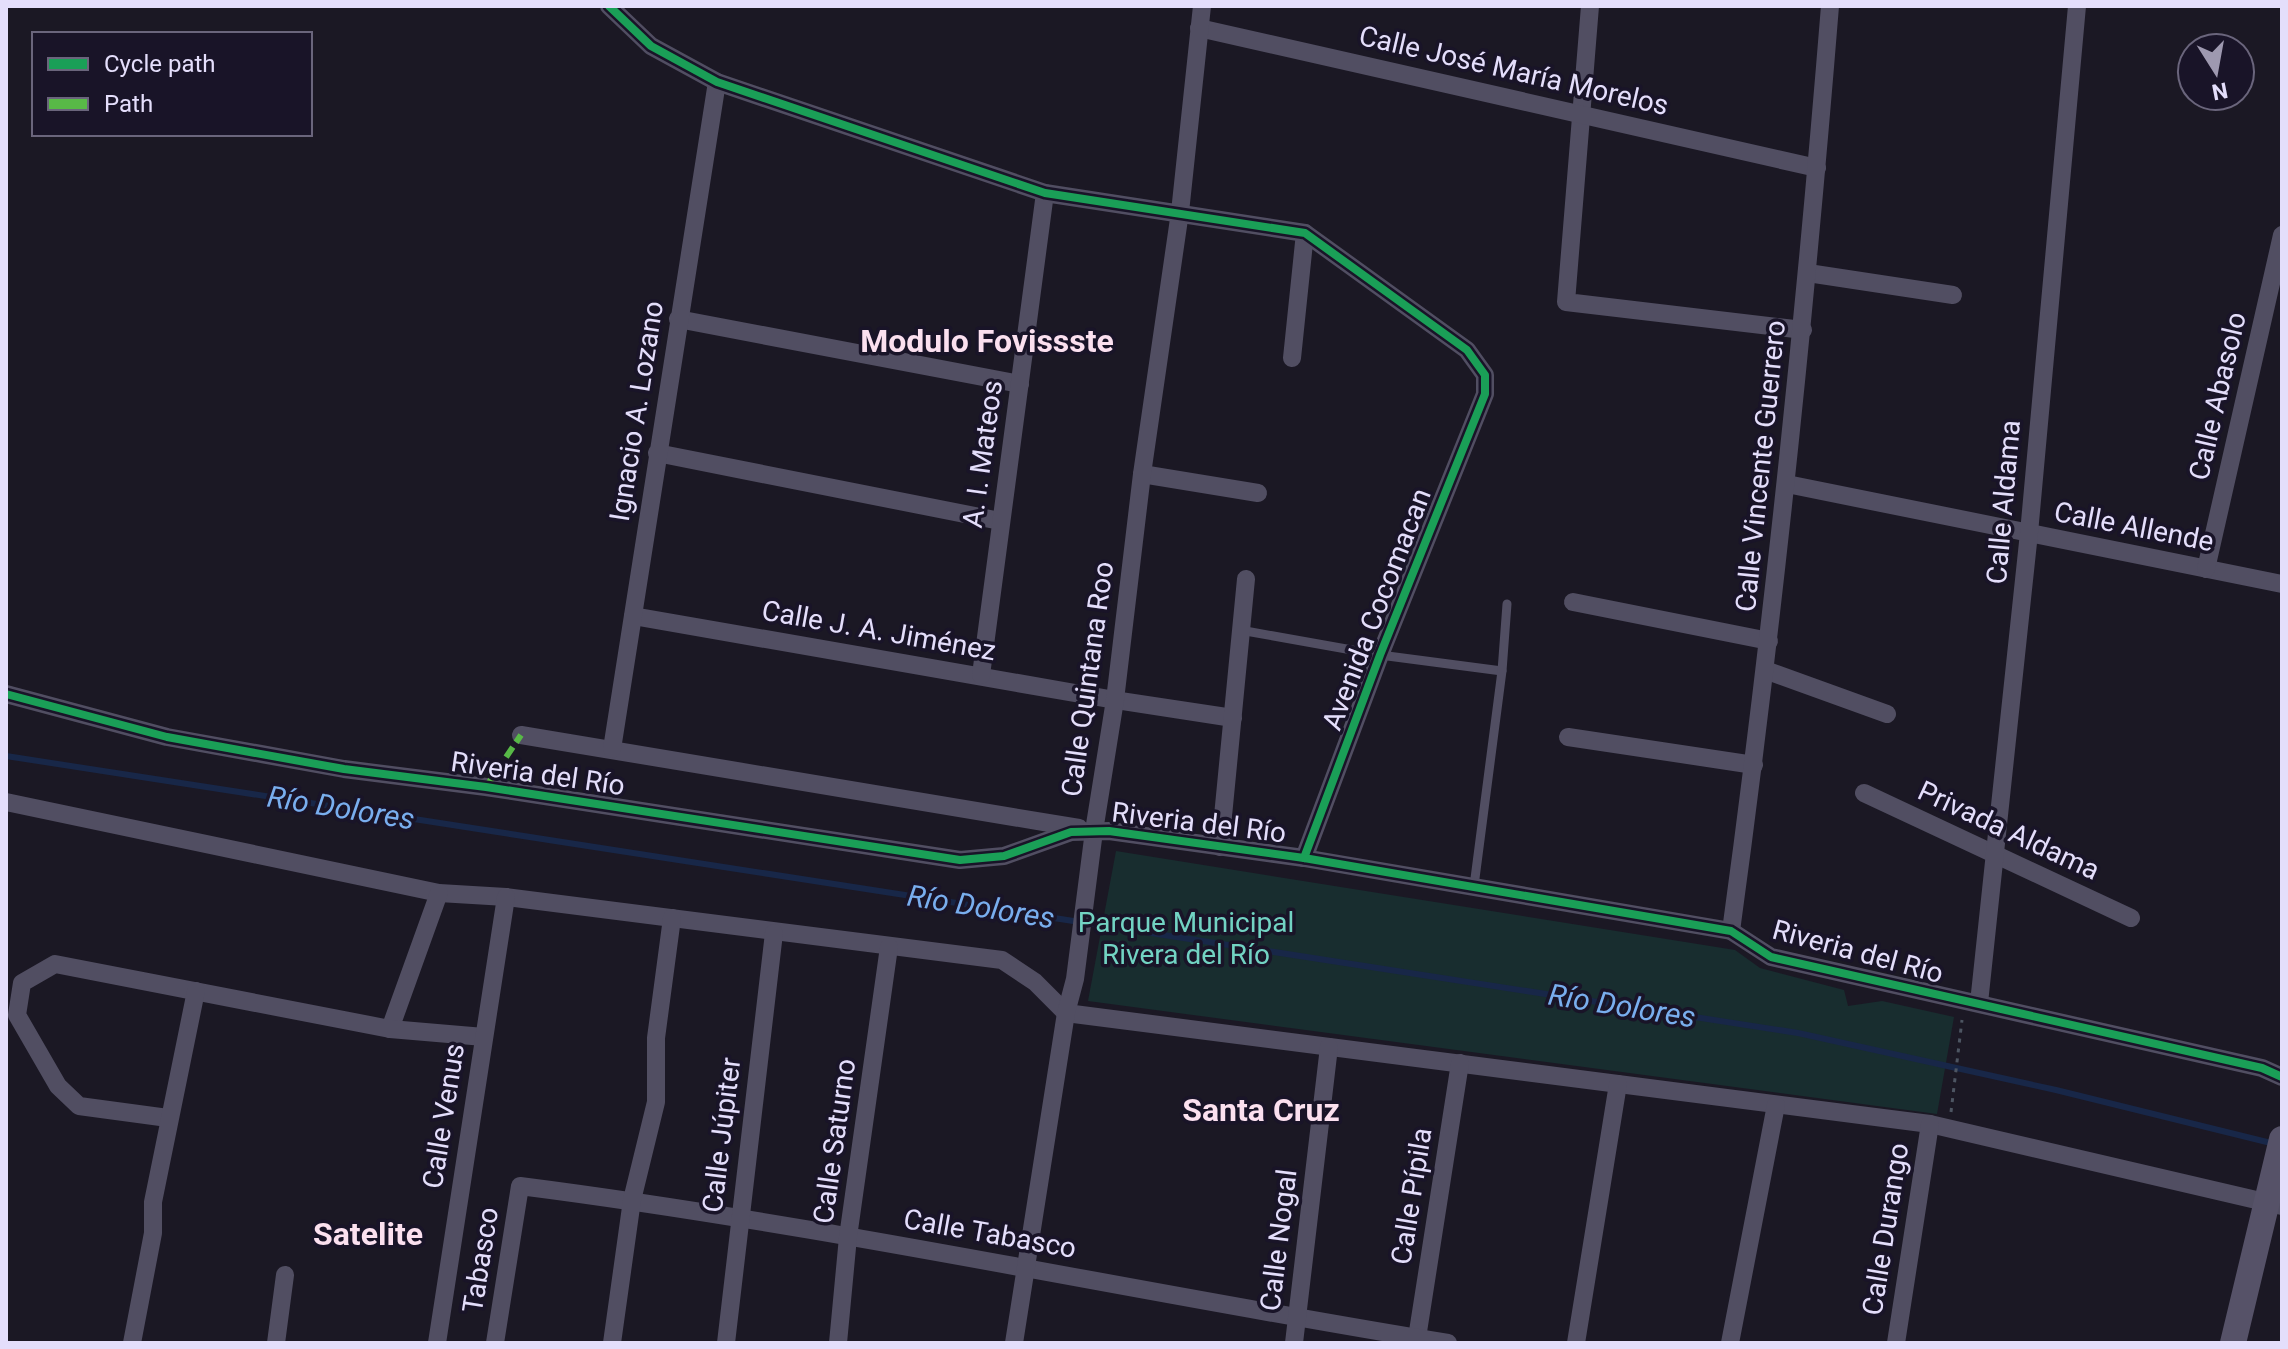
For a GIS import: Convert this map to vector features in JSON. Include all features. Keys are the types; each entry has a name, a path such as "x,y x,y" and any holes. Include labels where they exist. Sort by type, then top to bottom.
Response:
{"street":[{"path":"609,6 651,46 717,82 1045,193 1305,233 1292,358"},
{"name":"Calle Quintana Roo","path":"1014,1343 1066,1013 1075,979 1115,700 1142,474 1180,212 1202,6"},
{"path":"1590,6 1566,302 1803,330"},
{"name":"Calle Vincente Guerrero","path":"1731,931 1787,484 1830,6"},
{"name":"Calle Aldama","path":"1979,1003 2029,533 2077,6"},
{"name":"Calle José María Morelos","path":"1199,28 1817,168"},
{"name":"Ignacio A. Lozano","path":"612,749 717,82"},
{"name":"A. I. Mateos","path":"981,675 1045,193"},
{"name":"Avenida Cocomacan","path":"1304,858 1380,655 1485,394 1485,375 1467,350 1305,233"},
{"name":"Calle Abasolo","path":"2206,569 2282,235"},
{"path":"1808,273 1953,295"},
{"path":"678,319 1020,384"},
{"path":"657,453 1000,521"},
{"path":"1142,474 1258,493"},
{"name":"Calle Allende","path":"1787,484 2282,584"},
{"path":"1220,847 1246,579"},
{"path":"1573,602 1769,641"},
{"name":"Calle J. A. Jiménez","path":"633,616 1233,718"},
{"path":"1765,670 1887,714"},
{"name":"Riveria del Río","path":"6,694 167,737 344,769 486,787 960,860 1004,856 1071,832 1094,831"},
{"name":"Riveria del Río","path":"521,735 1094,831 1304,858 1731,931 1771,957 2262,1068 2282,1077"},
{"path":"1568,737 1754,765"},
{"name":"Privada Aldama","path":"1864,793 2131,918"},
{"path":"6,802 439,893 506,897 1002,960 1035,982 1066,1013 1930,1124 2274,1195"},
{"path":"390,1029 439,893"},
{"name":"Calle Venus","path":"437,1343 506,897"},
{"path":"612,1343 632,1200 656,1102 656,1038 672,918"},
{"name":"Calle Júpiter","path":"726,1343 774,933"},
{"name":"Calle Saturno","path":"838,1343 848,1237 889,947"},
{"path":"168,1118 79,1106 58,1086 17,1015 22,983 55,964 390,1029 484,1037"},
{"path":"132,1343 153,1233 153,1202 168,1118 196,991"},
{"name":"Calle Nogal","path":"1294,1343 1329,1047"},
{"name":"Calle Pípila","path":"1417,1338 1460,1063"},
{"path":"1576,1343 1618,1084"},
{"path":"1730,1343 1776,1105"},
{"name":"Calle Durango","path":"1896,1343 1930,1124"},
{"path":"2233,1343 2274,1195 2282,1139"},
{"name":"Calle Tabasco","path":"520,1186 632,1200 1448,1343"},
{"name":"Tabasco","path":"495,1343 520,1186"},
{"path":"276,1343 285,1275"}],"lane":[{"path":"1474,886 1502,671 1507,604"},
{"path":"1240,630 1380,655 1502,671"}],"path":[{"path":"1952,1107 1962,1020"}],"green space":[{"name":"Parque Municipal Rivera del Río","path":"1116,851 1735,950 1760,968 1844,990 1848,1006 1882,1001 1954,1017 1937,1114 1088,1001"}],"waterway":[{"name":"Río Dolores","path":"6,756 1798,1033 2056,1090 2275,1144"}],"marked path":[{"path":"486,787 521,735"}],"cycle path":[{"path":"609,6 651,46 717,82 1045,193 1305,233 1467,350 1485,375 1485,394 1380,655 1304,858"},
{"path":"6,694 167,737 344,769 486,787 960,860 1004,856 1071,832 1109,831 1304,858 1731,931 1771,957 2262,1068 2282,1077"}],"district":[{"name":"Modulo Fovissste","path":"987,341"},
{"name":"Santa Cruz","path":"1261,1110"},
{"name":"Satelite","path":"368,1234"}]}
